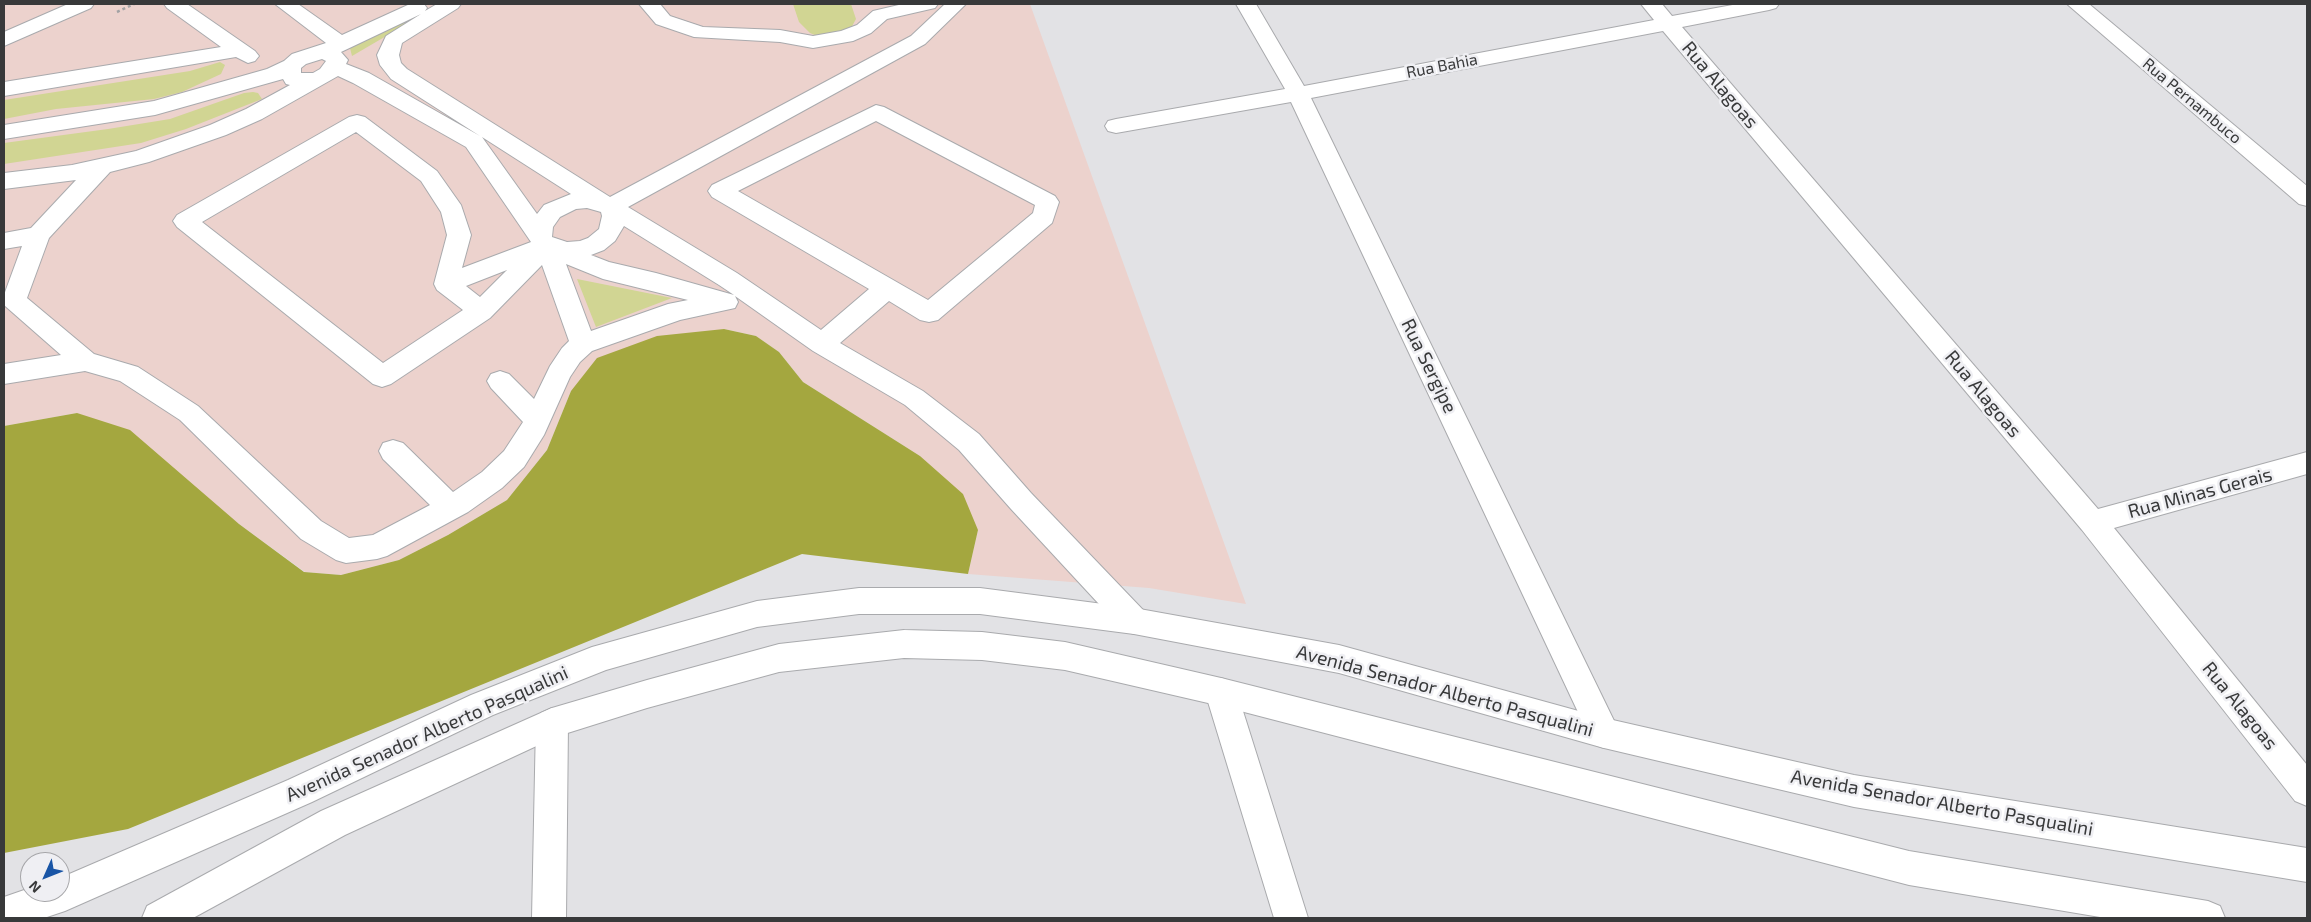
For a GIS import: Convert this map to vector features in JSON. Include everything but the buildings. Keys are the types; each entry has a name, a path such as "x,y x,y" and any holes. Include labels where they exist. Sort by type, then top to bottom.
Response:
{"street":[{"path":"4,40 84,4"},
{"path":"174,4 238,50 283,70"},
{"path":"285,4 329,61"},
{"path":"4,181 72,173 140,157 218,130 254,114 329,61 425,4"},
{"path":"451,4 393,40 388,55 391,65 399,74 605,205 728,279 811,337 914,398 969,442 1021,501 1134,621"},
{"path":"649,4 663,20 701,33 780,36 813,42 846,37 864,29 880,15 928,4"},
{"path":"605,205 918,40 956,4"},
{"name":"Rua Sergipe","path":"1246,4 1298,94 1604,733"},
{"name":"Rua Bahia","path":"1116,126 1298,94 1659,13 1768,4"},
{"name":"Rua Pernambuco","path":"2077,4 2307,198"},
{"name":"Rua Alagoas","path":"1659,13 2092,522 2307,790"},
{"path":"4,89 238,50"},
{"path":"4,132 155,108 283,70 311,54 361,78 474,142 547,243 603,270 703,294 811,337"},
{"path":"876,112 1047,202 1044,217 929,313 887,288 720,191 876,112"},
{"path":"446,284 459,235 453,211 429,176 357,122 185,221 382,377 481,311 547,243"},
{"path":"102,166 38,235 14,301 85,361 128,374 189,413 311,530 346,551 377,547 451,508 492,480 514,459 537,419 559,373 571,356 583,344 677,311 726,302"},
{"path":"446,284 547,243 567,251 582,249 596,244 607,235 614,225 614,216 605,205 587,200 572,202 552,211 541,225 547,243 583,344"},
{"path":"4,241 38,235"},
{"path":"446,284 481,311"},
{"path":"811,337 887,288"},
{"path":"4,374 85,361"},
{"path":"500,381 537,419"},
{"path":"393,451 451,508"},
{"name":"Rua Minas Gerais","path":"2092,522 2307,463"},
{"name":"Avenida Senador Alberto Pasqualini","path":"4,914 65,894 300,791 482,705 603,656 758,614 860,601 980,601 1134,621 1339,658 1604,733 1854,790 2307,865"},
{"path":"159,918 333,823 552,723 647,694 778,658 904,644 982,646 1065,656 1221,692 1909,868 2208,918"},
{"path":"1221,692 1292,918"},
{"path":"549,918 552,723"}],"shaded area":[{"path":"4,4 1030,4 1246,604 1149,588 968,574 978,530 920,456 803,382 779,352 756,336 724,329 571,391 547,450 507,500 448,535 399,560 341,575 305,572 239,524 77,413 4,426"},
{"path":"724,329 756,336 779,352 803,382 920,456 963,494 978,530 968,574 802,554 128,829 4,853 4,426 77,413 130,430 239,524 304,572 341,575 399,560 448,535 507,500 547,450 571,391 597,358 657,336"}],"green space":[{"path":"441,4 352,56 349,44"},
{"path":"793,4 851,4 856,19 850,30 817,36 810,33 799,22"},
{"path":"220,62 225,65 221,74 182,92 154,99 56,109 4,119 4,100 190,71"},
{"path":"244,93 258,93 262,99 186,129 141,143 4,164 4,143 170,119"},
{"path":"577,279 672,298 596,327"}]}
